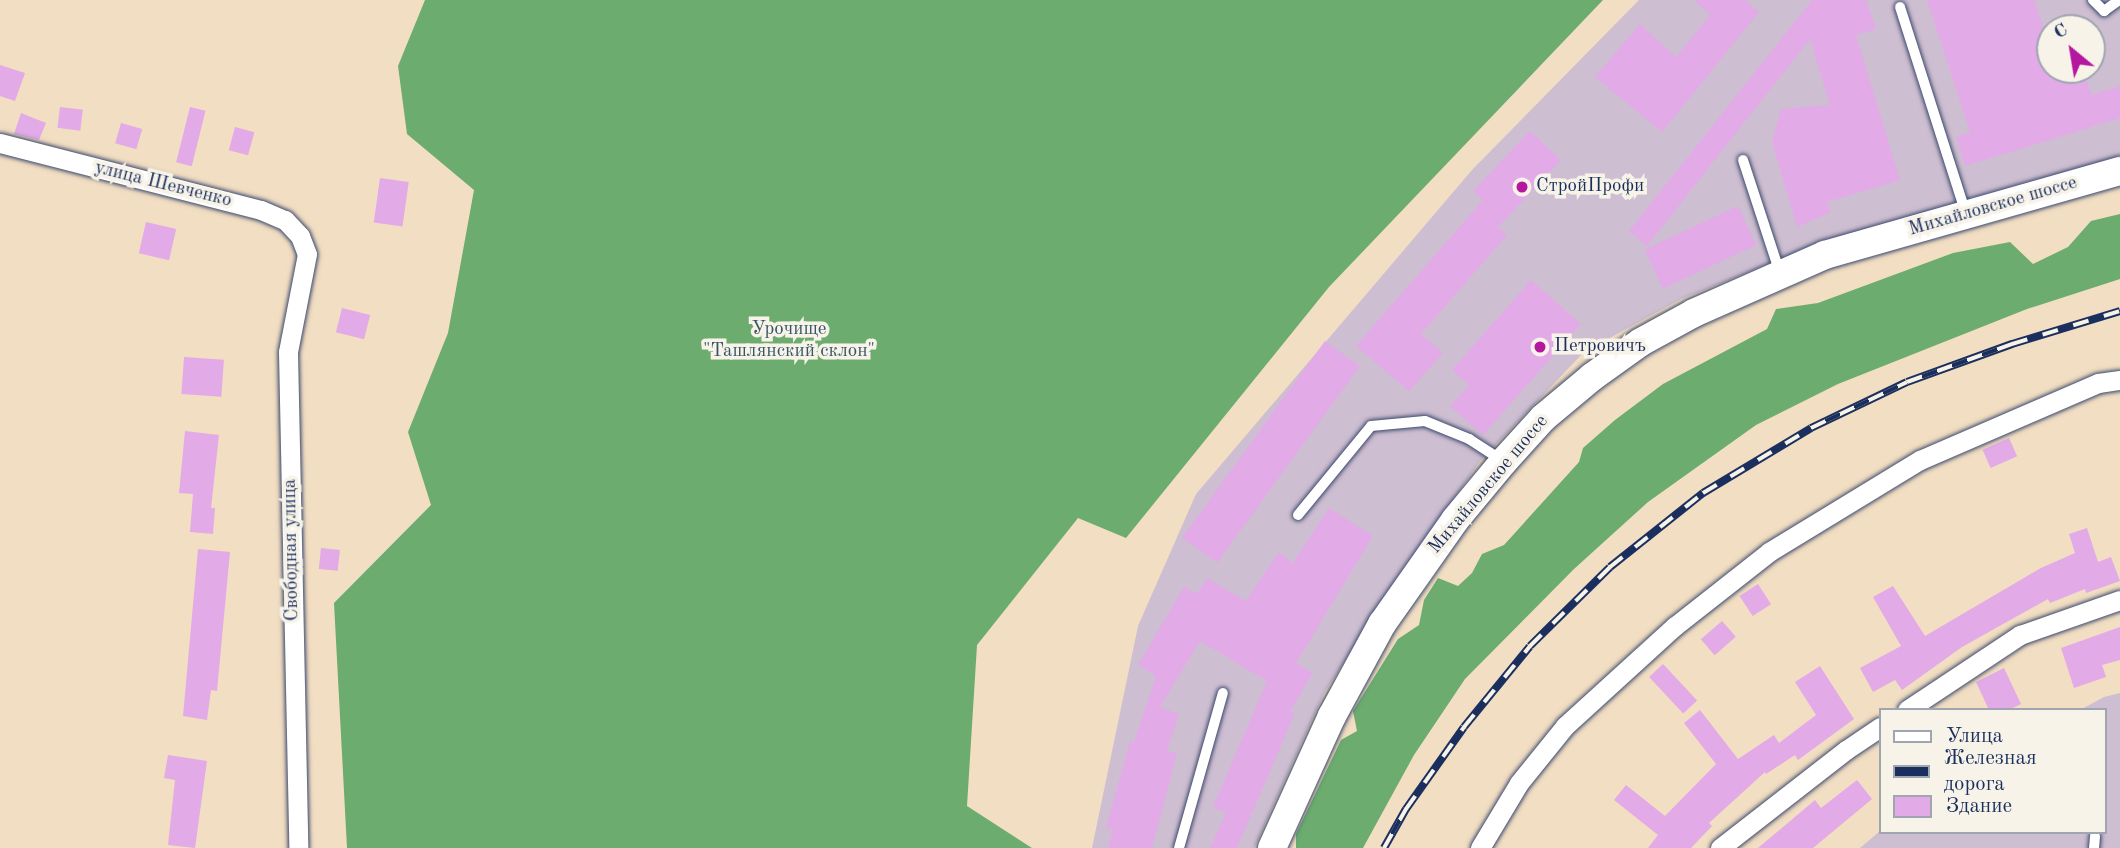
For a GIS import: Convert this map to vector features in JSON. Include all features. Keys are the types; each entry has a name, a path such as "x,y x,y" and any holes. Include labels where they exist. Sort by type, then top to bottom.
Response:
{"main road":[{"name":"Михайловское шоссе","path":"1272,848 1332,716 1382,624 1455,520 1504,461 1543,418 1592,377 1641,342 1825,255 2120,171"}],"street":[{"name":"улица Шевченко","path":"0,143 261,210 285,220 300,236 307,254"},
{"name":"Свободная улица","path":"298,848 288,352 307,254"},
{"path":"1480,848 1519,783 1565,726 1675,626 1769,552 1920,460 2098,383 2120,380"},
{"path":"1910,708 2021,635 2120,600"},
{"path":"1720,848 1878,728"}],"lane":[{"path":"2093,0 2104,11 2119,0"},
{"path":"1900,7 1966,215"},
{"path":"1743,160 1780,274"},
{"path":"1298,515 1371,426 1425,422 1469,439 1504,461"},
{"path":"1179,848 1223,693"},
{"path":"2094,848 2095,836"}],"shaded area":[{"path":"1639,0 2120,0 2120,160 1811,247 1681,299 1584,352 1480,461 1402,573 1324,693 1254,848 1092,848 1138,626 1196,494 1472,170"},
{"path":"2120,693 2120,848 1860,848 1878,833 2106,834 2106,708 2084,708 2104,697"}],"green space":[{"name":"Урочище \"Ташлянский склон\"","path":"425,0 1603,0 1329,287 1126,538 1078,518 977,645 967,806 1032,848 347,848 334,603 431,505 408,432 448,333 474,190 407,134 398,66"},
{"path":"2120,214 2120,279 2027,309 1838,384 1756,425 1648,502 1574,569 1465,679 1414,755 1363,848 1296,848 1296,834 1341,740 1357,731 1353,711 1398,639 1419,625 1424,600 1438,578 1458,586 1472,573 1482,554 1504,545 1579,462 1583,448 1615,420 1663,384 1767,329 1776,309 1818,303 1953,253 2010,242 2033,264 2068,247 2091,221"}],"building":[{"path":"1694,0 1745,0 1759,12 1662,132 1595,77 1640,24 1676,57 1710,15"},
{"path":"1812,0 1866,0 1876,29 1856,35 1900,180 1827,202 1831,212 1797,227 1772,142 1781,109 1830,105 1810,39 1647,246 1629,231"},
{"path":"1927,0 2034,0 2039,14 2036,14 2036,84 2088,84 2092,95 2120,86 2120,118 1965,166 1956,137 1970,132"},
{"path":"0,65 25,73 15,101 0,96"},
{"path":"60,107 83,110 80,131 57,128"},
{"path":"190,107 206,111 192,166 176,162"},
{"path":"21,113 46,123 39,140 14,134"},
{"path":"121,123 142,129 136,149 115,143"},
{"path":"235,127 254,132 248,155 229,150"},
{"path":"1530,131 1561,160 1498,227 1507,235 1421,334 1443,353 1409,391 1356,346 1483,200 1473,191"},
{"path":"380,178 409,182 402,227 374,223"},
{"path":"1738,206 1756,245 1663,289 1645,250"},
{"path":"146,222 176,229 169,260 139,253"},
{"path":"1531,280 1581,324 1483,435 1450,406 1469,385 1452,370"},
{"path":"342,308 370,315 364,339 336,332"},
{"path":"1325,341 1360,366 1217,563 1182,538"},
{"path":"184,357 224,360 221,397 181,394"},
{"path":"185,431 219,435 211,508 215,508 213,534 190,532 193,494 179,493"},
{"path":"2009,438 2017,456 1991,468 1983,450"},
{"path":"1329,508 1373,536 1296,663 1313,673 1290,711 1295,713 1237,848 1210,848 1226,813 1213,807 1267,681 1200,641 1160,707 1179,714 1167,751 1177,754 1152,848 1108,848 1113,829 1106,828 1130,741 1134,742 1156,676 1138,665 1184,587 1197,594 1207,578 1246,601 1279,552 1293,563"},
{"path":"2087,528 2098,562 2111,557 2120,581 2086,593 2085,589 2050,603 2048,599 1962,647 1902,690 1895,680 1873,692 1860,668 1901,646 1873,597 1893,586 1925,636 2041,568 2075,553 2069,534"},
{"path":"321,548 340,550 338,571 319,569"},
{"path":"198,549 230,552 217,691 211,690 207,720 183,716"},
{"path":"1758,584 1771,604 1753,616 1740,596"},
{"path":"1722,621 1736,637 1715,655 1701,639"},
{"path":"2120,627 2120,660 2102,665 2106,677 2074,688 2061,648"},
{"path":"1663,664 1697,701 1683,714 1649,677"},
{"path":"1820,666 1854,719 1798,760 1795,755 1766,774 1765,772 1709,823 1712,826 1691,848 1648,848 1658,835 1614,800 1626,785 1665,816 1716,764 1684,723 1700,710 1738,759 1774,735 1779,743 1816,715 1795,682"},
{"path":"2004,668 2021,704 2013,708 1988,708 1976,682"},
{"path":"168,755 207,761 195,848 168,845 175,780 164,778"},
{"path":"1857,780 1872,799 1813,848 1758,848 1815,800 1821,808"}],"railway":[{"path":"1384,848 1406,809 1464,727 1530,646 1610,567 1703,493 1811,428 1907,382 2012,344 2120,311"}],"place":[{"name":"СтройПрофи","path":"1522,187"},
{"name":"Петровичъ","path":"1540,347"}]}
